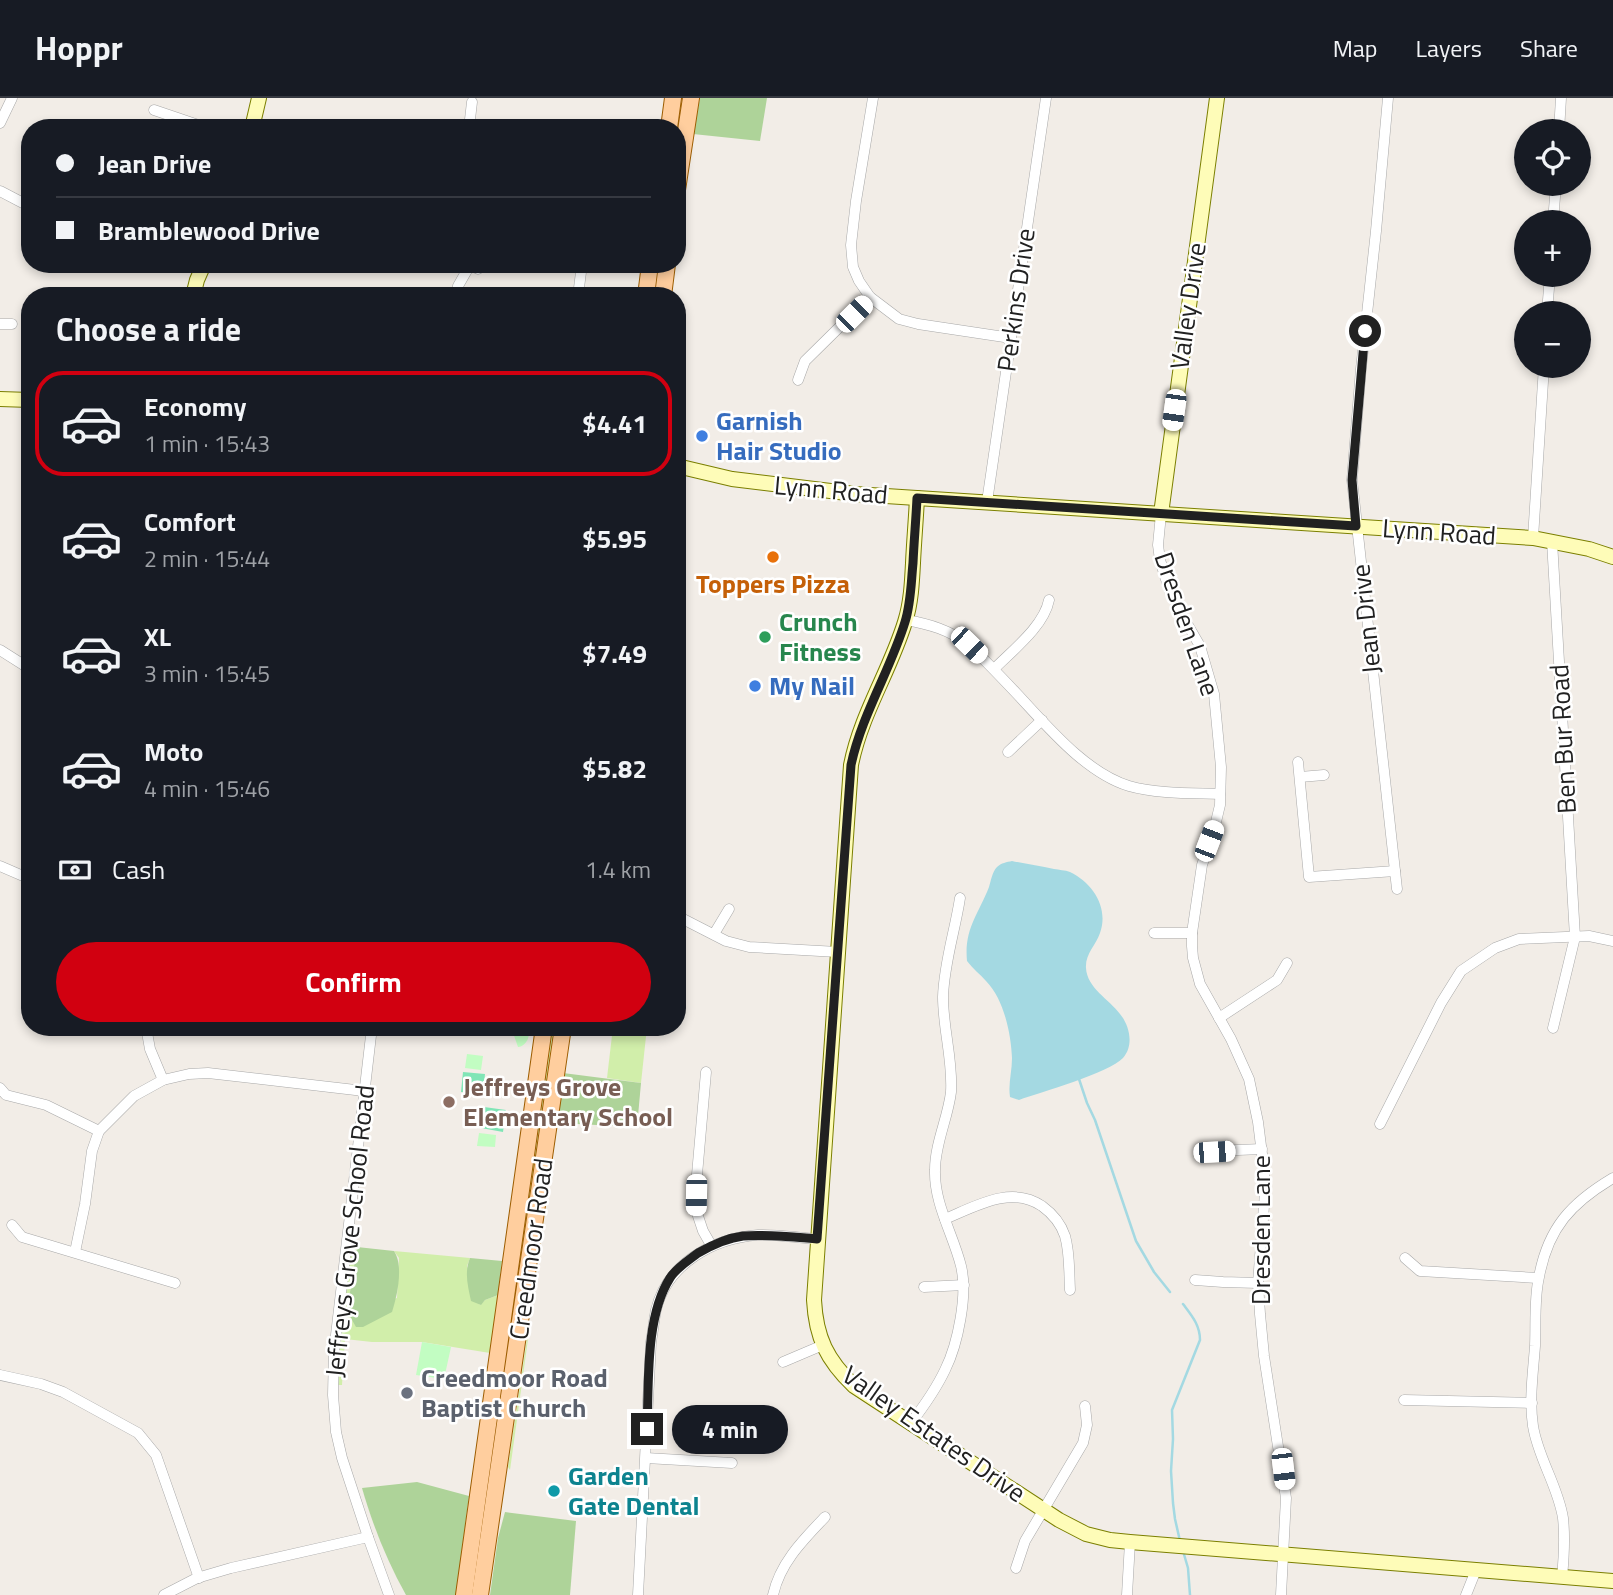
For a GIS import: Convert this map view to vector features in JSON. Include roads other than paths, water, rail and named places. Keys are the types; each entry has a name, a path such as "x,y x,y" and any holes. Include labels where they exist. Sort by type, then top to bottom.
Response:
{"main road":[{"path":"670,119 673,98"},
{"path":"686,131 691,98"},
{"name":"Creedmoor Road","path":"464,1595 543,1036"},
{"name":"Creedmoor Road","path":"480,1595 562,1036"}],"street":[{"path":"0,123 12,98"},
{"path":"254,119 259,98"},
{"path":"873,98 851,245 853,267 859,281 870,297 900,319 1011,338"},
{"name":"Perkins Drive","path":"987,502 1045,98"},
{"name":"Valley Drive","path":"1161,514 1217,98"},
{"name":"Jean Drive","path":"1388,98 1352,480 1397,889"},
{"path":"1560,119 1561,98"},
{"path":"470,119 472,102"},
{"path":"154,110 180,119"},
{"path":"0,191 21,202"},
{"path":"798,380 805,361 870,297"},
{"path":"0,324 12,324"},
{"path":"1533,538 1543,378"},
{"path":"0,399 21,400"},
{"name":"Lynn Road","path":"686,468 732,479 855,494 1533,538 1590,548 1613,557"},
{"name":"Valley Estates Drive","path":"917,498 911,588 906,620 867,713 853,757 814,1300 822,1345 835,1366 855,1386 1071,1528 1086,1534 1130,1542 1613,1581"},
{"name":"Dresden Lane","path":"1161,514 1160,560 1169,589 1200,646 1214,694 1220,794 1218,816 1202,865 1192,933 1193,958 1203,992 1249,1079 1262,1149 1265,1193 1258,1283 1264,1356 1286,1498 1281,1595"},
{"name":"Ben Bur Road","path":"1552,541 1575,937 1553,1028"},
{"path":"994,669 1041,621 1049,600"},
{"path":"906,620 924,623 958,636 1081,758 1107,776 1131,786 1220,794"},
{"path":"0,650 21,663"},
{"path":"1008,752 1042,720"},
{"path":"1298,762 1309,877 1395,871"},
{"path":"1300,777 1324,775"},
{"path":"0,866 21,875"},
{"path":"911,1423 949,1362 964,1285 961,1266 935,1185 934,1168 950,1095 944,982 947,954 960,898"},
{"path":"714,934 729,909"},
{"path":"686,921 726,941 749,947 838,952"},
{"path":"1154,933 1192,933"},
{"path":"1380,1124 1441,1003 1461,971 1495,948 1519,939 1589,936 1613,941"},
{"path":"1219,1018 1277,980 1287,963"},
{"path":"148,1036 163,1080"},
{"name":"Jeffreys Grove School Road","path":"371,1036 334,1352 332,1395 342,1458 390,1595"},
{"path":"706,1072 696,1210 711,1245"},
{"path":"75,1252 92,1151 99,1131 134,1096 163,1080 208,1073 364,1091"},
{"path":"0,1088 6,1095 46,1105 99,1131"},
{"path":"1214,1152 1262,1149"},
{"path":"1562,1577 1562,1517 1540,1454 1531,1403 1538,1278 1549,1242 1564,1215 1613,1178"},
{"path":"945,1219 1002,1198 1021,1197 1039,1204 1054,1216 1062,1227 1068,1247 1070,1290"},
{"path":"12,1225 22,1237 176,1283"},
{"path":"638,1595 651,1342 656,1308 671,1276 711,1245 739,1237 761,1235 817,1239"},
{"path":"1405,1258 1420,1270 1538,1278"},
{"path":"1195,1280 1258,1283"},
{"path":"924,1287 964,1285"},
{"path":"783,1362 822,1345"},
{"path":"0,1375 63,1392 138,1433 156,1455 199,1578"},
{"path":"1404,1400 1531,1403"},
{"path":"1016,1568 1025,1541 1083,1443 1087,1425 1085,1406"},
{"path":"646,1458 732,1463"},
{"path":"773,1595 775,1584 794,1549 825,1517"},
{"path":"164,1595 199,1578 231,1568 368,1537"},
{"path":"1127,1595 1130,1542"},
{"path":"1466,1595 1476,1570"}],"water":[{"path":"1012,861 1070,872 1086,883 1097,897 1101,906 1102,924 1087,958 1087,975 1094,987 1123,1019 1130,1042 1123,1058 1104,1070 1019,1100 1010,1097 1012,1058 1002,1007 992,988 967,961 970,931 994,871 1000,865"}],"waterway":[{"path":"1079,1079 1136,1241 1154,1272 1170,1292"},
{"path":"1180,1541 1175,1519 1171,1471 1172,1410 1200,1340 1197,1325 1183,1304"},
{"path":"1183,1551 1188,1568 1190,1595"}],"place":[{"name":"Garnish Hair Studio","path":"702,436"},
{"name":"Toppers Pizza","path":"773,557"},
{"name":"Crunch Fitness","path":"765,637"},
{"name":"My Nail","path":"755,686"},
{"name":"Jeffreys Grove Elementary School","path":"449,1102"},
{"name":"Creedmoor Road Baptist Church","path":"407,1393"},
{"name":"Garden Gate Dental","path":"554,1491"}]}
